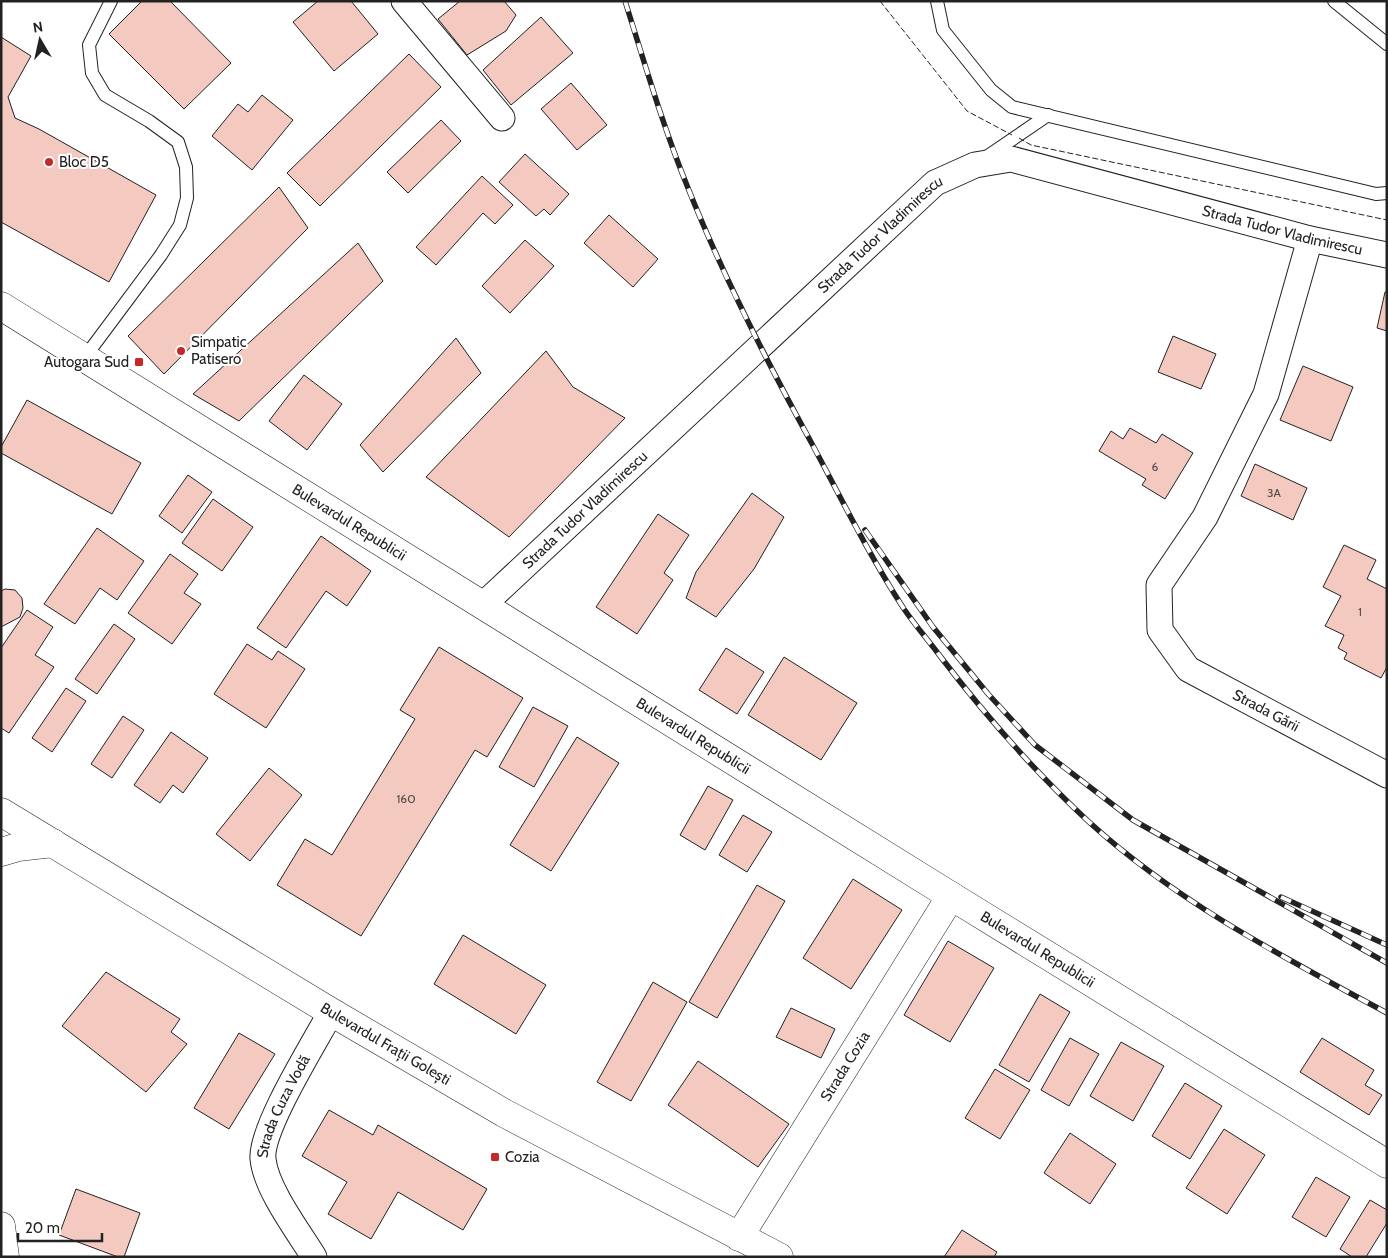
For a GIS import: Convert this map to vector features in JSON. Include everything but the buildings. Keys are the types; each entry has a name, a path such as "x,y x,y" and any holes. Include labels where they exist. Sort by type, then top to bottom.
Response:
{"main road":[{"path":"1,293 34,326"},
{"name":"Bulevardul Republicii","path":"1,306 484,604 951,896 1387,1164"},
{"name":"Bulevardul Frații Golești","path":"1,812 332,1012 504,1113 779,1257"},
{"path":"1,852 18,847 53,843"},
{"name":"Strada Cozia","path":"739,1237 951,896"},
{"path":"1,1226 4,1257"}],"street":[{"path":"404,1 502,118"},
{"name":"Strada Tudor Vladimirescu","path":"484,604 935,183 975,165 1011,159 1310,239 1387,255"},
{"name":"Strada Gării","path":"1310,239 1266,394 1205,517 1159,585 1160,630 1188,669 1387,775"},
{"name":"Strada Cuza Vodă","path":"314,1257 273,1192 262,1159 270,1125 332,1012"}],"lane":[{"path":"84,357 161,255 180,225 186,198 186,167 178,142 149,121 105,96 92,73 89,45 111,1"},
{"path":"937,1 943,30 991,90 1012,107 1376,194 1387,193"},
{"path":"1334,1 1387,44"},
{"path":"975,165 1048,115"}],"railway":[{"path":"625,1 670,142 701,221 730,285 856,526 891,589 913,621 975,700 1030,763 1089,822 1123,851 1158,878 1232,926 1309,971 1387,1013"},
{"path":"865,530 933,627 989,695 1035,745 1133,820 1387,963"},
{"path":"1281,897 1387,945"}],"fence":[{"path":"880,1 967,111 1012,135"},
{"path":"1019,138 1031,145 1387,220"}],"place":[{"name":"Bloc D5","path":"49,162"},
{"name":"Simpatic Patisero","path":"181,351"},
{"name":"Autogara Sud","path":"139,362"},
{"name":"Cozia","path":"495,1157"}]}
